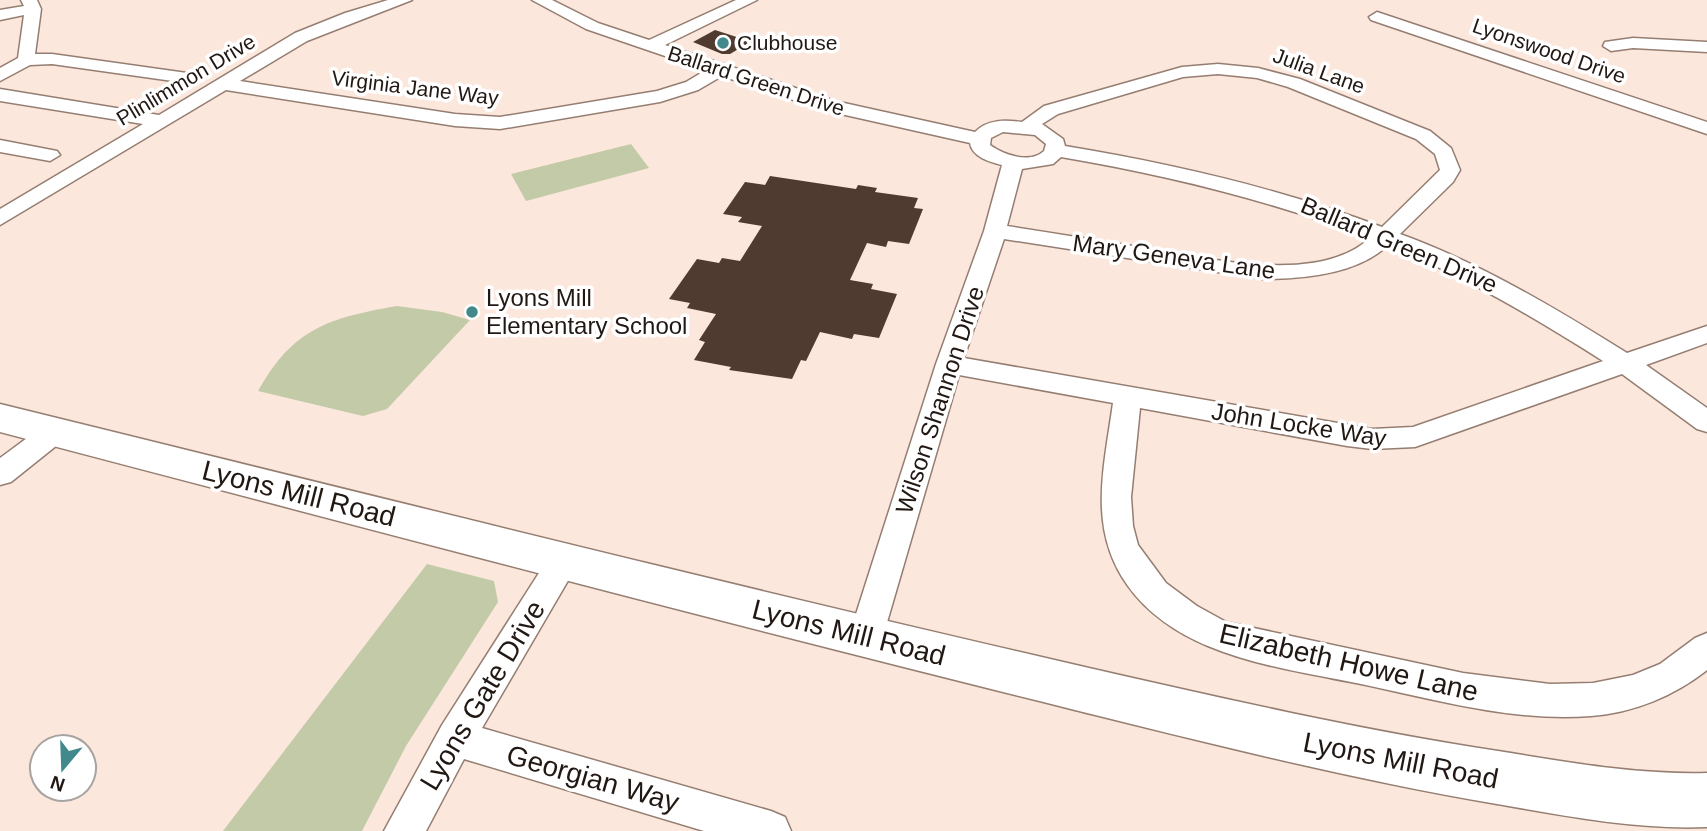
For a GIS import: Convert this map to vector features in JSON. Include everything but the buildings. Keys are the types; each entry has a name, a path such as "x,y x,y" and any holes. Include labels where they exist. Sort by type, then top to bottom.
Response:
{"main road":[{"name":"Lyons Mill Road","path":"0,418 866,636 1264,733 1382,759 1579,791 1679,801 1707,800"}],"street":[{"name":"Plinlimmon Drive","path":"0,218 301,37 373,3 404,0"},
{"name":"Ballard Green Drive","path":"540,0 592,26 859,115 980,139"},
{"path":"649,46 749,0"},
{"path":"0,15 31,4 26,60"},
{"name":"Lyonswood Drive","path":"1377,17 1707,128"},
{"path":"1611,46 1633,43 1707,47"},
{"path":"0,76 26,60 52,59 187,78"},
{"name":"Virginia Jane Way","path":"222,85 455,120 500,122 660,96 692,86 721,69"},
{"name":"Julia Lane","path":"1028,127 1040,115 1051,110 1182,72 1234,70 1285,80 1416,132 1444,152 1450,162 1446,178 1387,235"},
{"path":"0,95 163,121"},
{"path":"1003,126 1028,127 1051,136 1056,143 1056,150 1041,161 1013,163 987,154 980,147 980,139 984,133 1003,126"},
{"path":"0,146 50,155"},
{"name":"Ballard Green Drive","path":"1056,150 1171,169 1223,181 1288,199 1387,235 1486,278 1557,318 1707,422"},
{"name":"Wilson Shannon Drive","path":"866,636 949,364 995,231 1013,163"},
{"name":"Mary Geneva Lane","path":"995,231 1270,273 1288,272 1359,256 1387,235"},
{"name":"John Locke Way","path":"949,364 1347,436 1397,440 1424,434 1707,334"},
{"name":"Elizabeth Howe Lane","path":"1128,397 1117,500 1117,525 1123,547 1133,568 1159,600 1192,623 1219,635 1466,690 1556,700 1628,694 1664,682 1707,649"},
{"path":"0,474 55,430"},
{"name":"Lyons Gate Drive","path":"404,831 455,738 564,560"},
{"name":"Georgian Way","path":"455,738 771,831"}],"green space":[{"path":"631,144 649,168 526,201 511,174"},
{"path":"397,306 442,312 470,320 387,409 363,416 258,391 285,353 315,329 352,315"},
{"path":"427,564 494,581 498,602 406,746 362,831 223,831"}],"place":[{"name":"Clubhouse","path":"723,43"},
{"name":"Lyons Mill Elementary School","path":"472,312"}]}
